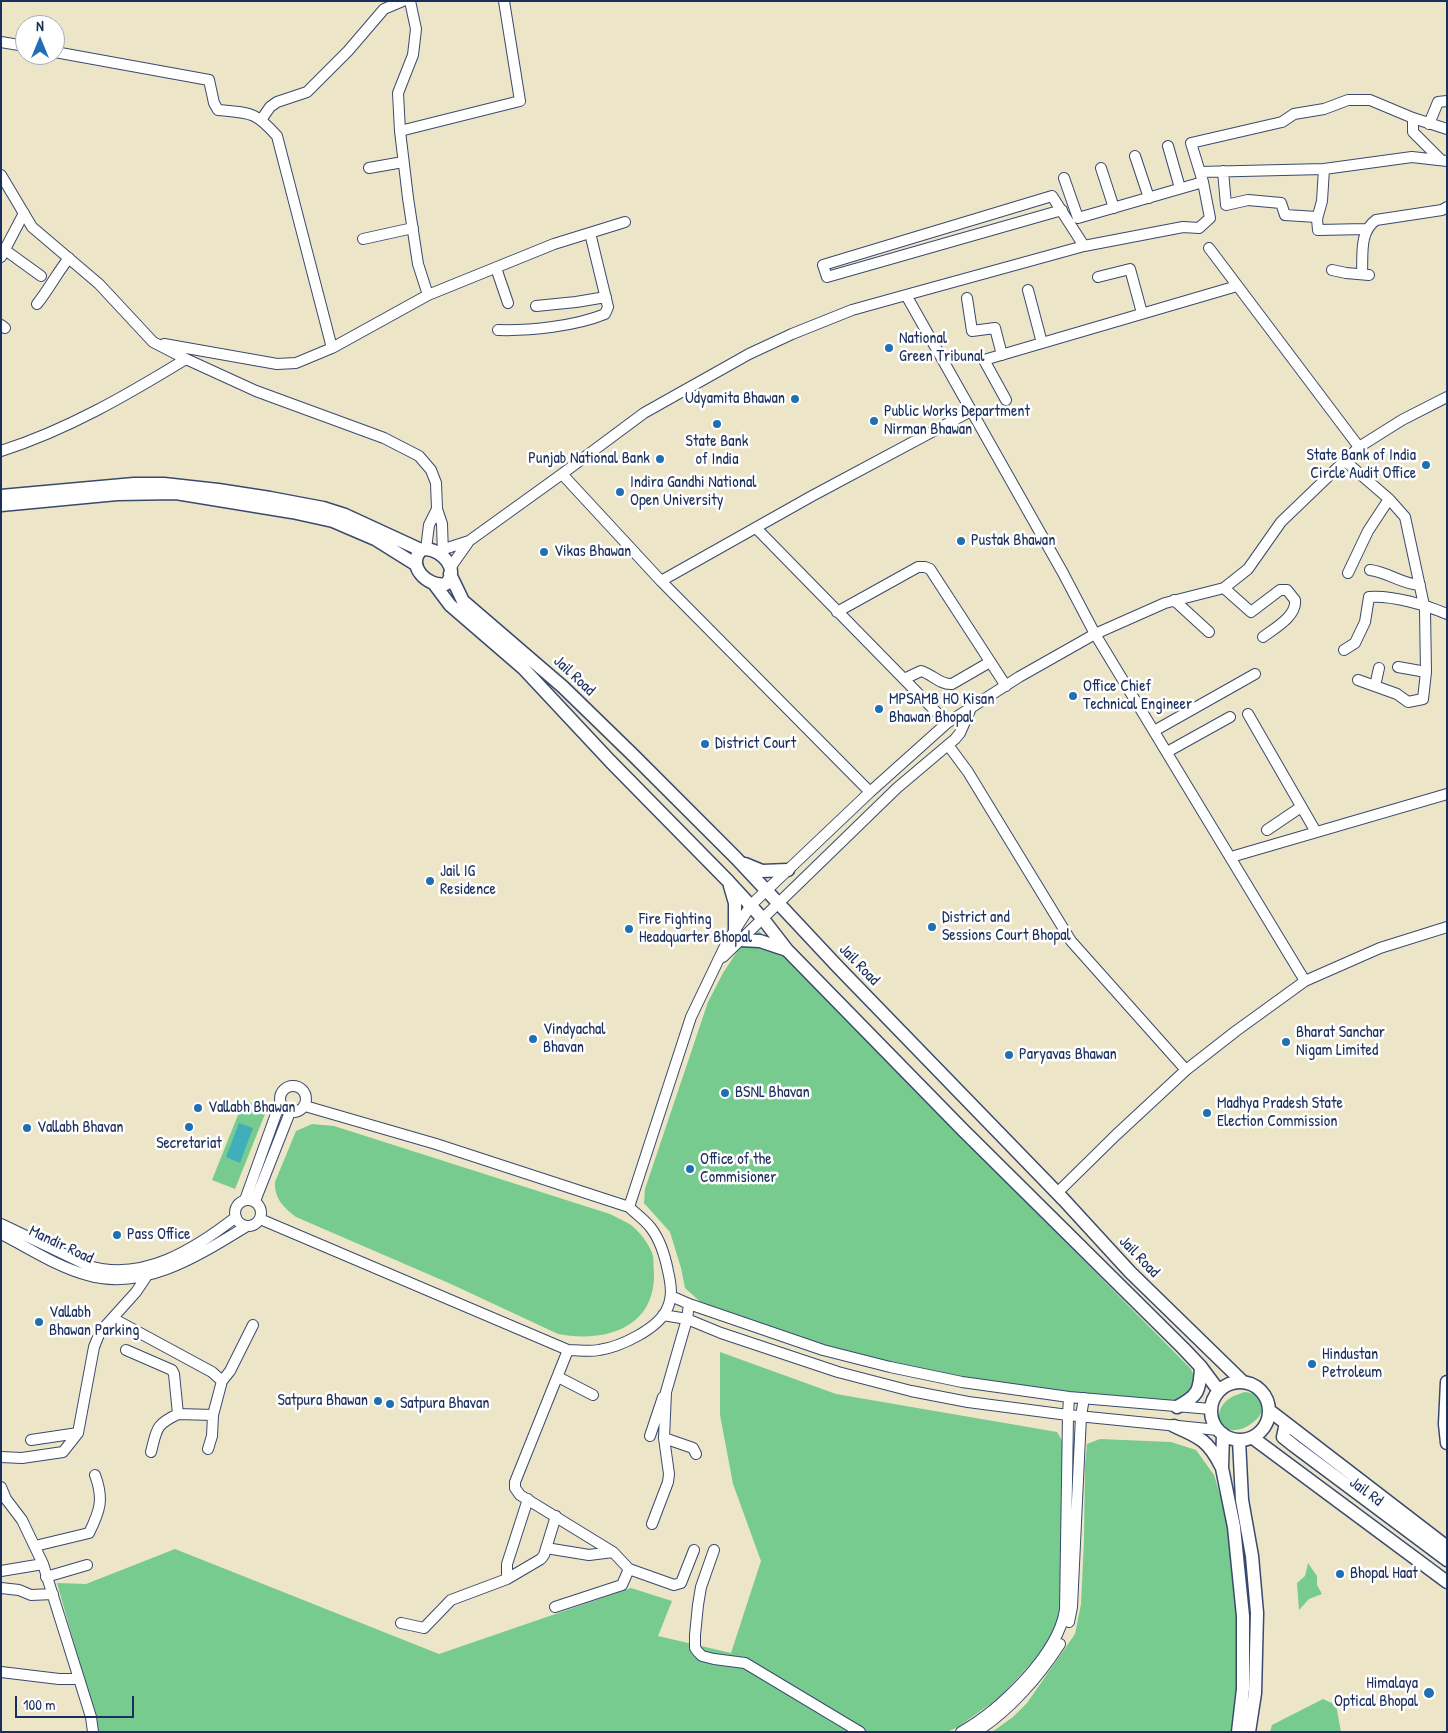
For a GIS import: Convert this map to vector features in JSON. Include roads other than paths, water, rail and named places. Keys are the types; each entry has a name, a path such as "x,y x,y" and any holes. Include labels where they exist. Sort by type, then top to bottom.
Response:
{"main road":[{"path":"1,496 134,484 164,484 218,490 323,508 434,551 449,564 449,581 446,584 435,585 421,574 415,564 375,540 328,519 292,512 176,494 117,494 1,505"},
{"path":"415,564 418,553 434,551"},
{"name":"Jail Road","path":"450,571 463,601 570,693 740,862 838,967 1057,1193 1130,1272 1243,1382"},
{"name":"Jail Road","path":"435,585 457,611 523,668 610,762 751,905 788,950 963,1130 1201,1367 1219,1391"},
{"path":"740,862 762,871 788,870"},
{"path":"728,881 735,903 738,935 788,950"},
{"path":"1177,1407 1191,1399 1200,1386 1201,1367"},
{"path":"1252,1438 1265,1427 1270,1411 1268,1403 1261,1390 1243,1382 1227,1385 1219,1391 1211,1409 1212,1418 1220,1432 1228,1438 1240,1440 1252,1438 1274,1442 1447,1582"},
{"path":"1447,1382 1447,1443"},
{"path":"1270,1411 1447,1547"},
{"path":"1274,1442 1286,1423"},
{"path":"1174,1426 1198,1436 1212,1449 1222,1468"},
{"path":"1220,1432 1222,1468 1234,1527 1243,1616 1243,1688 1238,1732"},
{"path":"1240,1440 1242,1500 1252,1556 1257,1613 1255,1693 1249,1732"},
{"name":"Jail Rd","path":"1274,1442 1447,1560"},
{"name":"Jail Rd","path":"1274,1442 1447,1573"}],"street":[{"path":"261,120 270,107 277,102 306,92 348,51 384,10 403,1"},
{"path":"410,1 416,29 413,55 398,93 400,131 418,264 428,294"},
{"path":"400,131 520,101 504,1"},
{"path":"1,42 15,44"},
{"path":"65,54 209,80 213,100 218,110 251,114 261,120 277,136 332,348"},
{"path":"434,551 469,541 644,413 749,354 792,334 852,310 1084,246 1184,227 1199,228 1210,218 1202,177 1191,143 1282,122 1294,114 1324,109 1348,100 1370,100 1413,118 1447,129"},
{"path":"1430,124 1438,102 1447,101"},
{"path":"1413,118 1413,132 1443,160"},
{"path":"1168,146 1180,188"},
{"path":"1135,156 1149,198"},
{"path":"1064,178 1078,218 1180,188 1202,177 1222,171 1324,169 1412,157 1443,160"},
{"path":"369,168 403,162"},
{"path":"1101,168 1114,208"},
{"path":"1324,169 1322,201 1317,217 1317,229 1366,229"},
{"path":"1222,171 1226,205 1248,200 1269,201 1281,203 1285,215 1317,217"},
{"path":"1,175 32,227 99,284 153,342 186,360 256,390 384,438 420,456 431,470 436,483 437,508 442,524 434,551"},
{"path":"1062,210 827,277 823,265 1052,196 1062,210 1084,246"},
{"path":"1332,270 1365,274 1364,238 1366,229 1376,220 1442,210 1447,207"},
{"path":"24,213 3,254 41,276"},
{"path":"153,342 278,364 296,363 332,348 428,294 554,244 625,222"},
{"path":"363,239 413,228"},
{"path":"498,330 519,331 551,326 603,315 608,311 590,233"},
{"path":"1209,248 1359,447"},
{"path":"37,304 69,258"},
{"path":"496,268 508,303"},
{"path":"1098,277 1130,269 1142,313"},
{"path":"1006,400 984,360 1237,286"},
{"path":"1028,290 1042,343"},
{"path":"906,295 1063,573 1095,634 1305,981"},
{"path":"536,306 576,302 606,296"},
{"path":"967,298 972,331 995,328 1002,355"},
{"path":"1,450 35,440 106,405 186,360"},
{"path":"629,1207 691,1016 717,963 738,935 751,905 766,890 870,792 947,723 1095,634 1165,603 1224,588 1248,569 1281,522 1359,447 1402,420 1447,397"},
{"path":"661,581 971,411"},
{"path":"1345,461 1390,499 1405,518 1424,606 1426,672 1423,698 1408,702 1397,694 1358,680"},
{"path":"562,474 661,581 870,792"},
{"path":"1348,573 1368,531 1390,499"},
{"path":"434,551 429,525 437,508"},
{"path":"756,528 947,723"},
{"path":"450,571 469,541"},
{"path":"837,612 918,567 930,569 1006,686"},
{"path":"1370,570 1383,572 1409,584 1420,585"},
{"path":"1224,588 1251,612 1280,590 1287,590 1296,600 1295,609 1281,624 1263,637"},
{"path":"1344,650 1355,643 1367,619 1369,597 1390,598 1447,614"},
{"path":"1174,600 1209,632"},
{"path":"904,679 921,671 942,683 952,684 990,662"},
{"path":"1398,667 1426,672"},
{"path":"1375,686 1379,668"},
{"path":"1154,731 1255,674"},
{"path":"738,935 763,919 897,788 948,746 960,733 971,708"},
{"path":"1248,714 1316,832"},
{"path":"1167,752 1230,716"},
{"path":"948,746 968,772 1070,941 1186,1070"},
{"path":"1231,857 1447,794"},
{"path":"1268,830 1301,807"},
{"path":"1057,1193 1186,1070 1305,981 1380,948 1447,927"},
{"path":"250,1200 280,1103 281,1093 288,1087 293,1086 298,1086 305,1092 305,1106 299,1112 290,1112 284,1109 280,1103"},
{"path":"260,1219 568,1350 598,1351 621,1344 642,1334 667,1309 671,1296 664,1253 652,1228 629,1207 436,1144 305,1106"},
{"path":"250,1200 261,1209 260,1219 257,1223 247,1226 242,1224 236,1216 237,1206 250,1200 290,1112"},
{"name":"Mandir Road","path":"1,1224 89,1266 104,1270 120,1270 154,1264 180,1255 212,1235 236,1216"},
{"name":"Mandir Road","path":"1,1234 85,1275 100,1278 122,1278 148,1274 193,1257 247,1226"},
{"path":"1,1456 22,1458 62,1452 78,1433 94,1347 100,1332 114,1319 148,1274"},
{"path":"671,1296 823,1350 890,1367 962,1382 1069,1397 1211,1409"},
{"path":"650,1436 660,1403 666,1392 690,1304"},
{"path":"663,1315 687,1319 822,1367 911,1391 968,1402 1220,1432"},
{"path":"114,1319 212,1372 222,1382"},
{"path":"208,1449 212,1436 213,1415 222,1382 230,1371 253,1325"},
{"path":"126,1350 172,1370 178,1414"},
{"path":"568,1350 515,1482 520,1495 613,1552 629,1569 678,1585 681,1583 694,1550"},
{"path":"558,1377 593,1395"},
{"path":"652,1524 668,1482 669,1474 664,1438 666,1392"},
{"path":"962,1732 974,1725 1002,1702 1040,1660 1053,1642 1063,1620 1065,1610 1069,1397"},
{"path":"976,1732 1017,1697 1051,1659 1065,1633 1072,1607 1084,1398"},
{"path":"151,1452 156,1431 161,1422 178,1414 213,1415"},
{"path":"30,1440 78,1433"},
{"path":"664,1438 694,1448 696,1454"},
{"path":"35,1546 89,1533 101,1503 99,1487 94,1475"},
{"path":"1,1487 6,1499 22,1520 43,1564 91,1717 93,1732"},
{"path":"507,1579 508,1564 528,1499"},
{"path":"401,1623 424,1628 452,1600 507,1579 541,1559 556,1516"},
{"path":"546,1548 590,1555 613,1552"},
{"path":"714,1550 701,1587 698,1604 694,1636 695,1648 698,1652 702,1656 714,1659 745,1663 860,1732"},
{"path":"1,1572 43,1564"},
{"path":"46,1577 87,1565"},
{"path":"555,1607 622,1585 629,1569"},
{"path":"1,1588 19,1590 34,1595 53,1594"},
{"path":"1,1672 59,1679 79,1679"}],"water":[{"path":"239,1123 253,1128 240,1163 226,1157"}],"place":[{"name":"National Green Tribunal","path":"889,348"},
{"name":"Udyamita Bhawan","path":"795,399"},
{"name":"Public Works Department Nirman Bhawan","path":"874,421"},
{"name":"State Bank of India","path":"717,424"},
{"name":"Punjab National Bank","path":"660,459"},
{"name":"State Bank of India Circle Audit Office","path":"1426,465"},
{"name":"Indira Gandhi National Open University","path":"620,492"},
{"name":"Pustak Bhawan","path":"961,541"},
{"name":"Vikas Bhawan","path":"544,552"},
{"name":"Office Chief Technical Engineer","path":"1073,696"},
{"name":"MPSAMB HO Kisan Bhawan Bhopal","path":"879,709"},
{"name":"District Court","path":"705,744"},
{"name":"Jail IG Residence","path":"430,881"},
{"name":"District and Sessions Court Bhopal","path":"932,927"},
{"name":"Fire Fighting Headquarter Bhopal","path":"629,929"},
{"name":"Vindyachal Bhavan","path":"533,1039"},
{"name":"Bharat Sanchar Nigam Limited","path":"1286,1042"},
{"name":"Paryavas Bhawan","path":"1009,1055"},
{"name":"BSNL Bhavan","path":"725,1093"},
{"name":"Vallabh Bhawan","path":"198,1108"},
{"name":"Madhya Pradesh State Election Commission","path":"1207,1113"},
{"name":"Secretariat","path":"189,1127"},
{"name":"Vallabh Bhavan","path":"27,1128"},
{"name":"Office of the Commisioner","path":"690,1169"},
{"name":"Pass Office","path":"117,1235"},
{"name":"Vallabh Bhawan Parking","path":"39,1322"},
{"name":"Hindustan Petroleum","path":"1312,1364"},
{"name":"Satpura Bhawan","path":"378,1401"},
{"name":"Satpura Bhavan","path":"390,1404"},
{"name":"Bhopal Haat","path":"1340,1574"},
{"name":"Himalaya Optical Bhopal","path":"1429,1693"}]}
